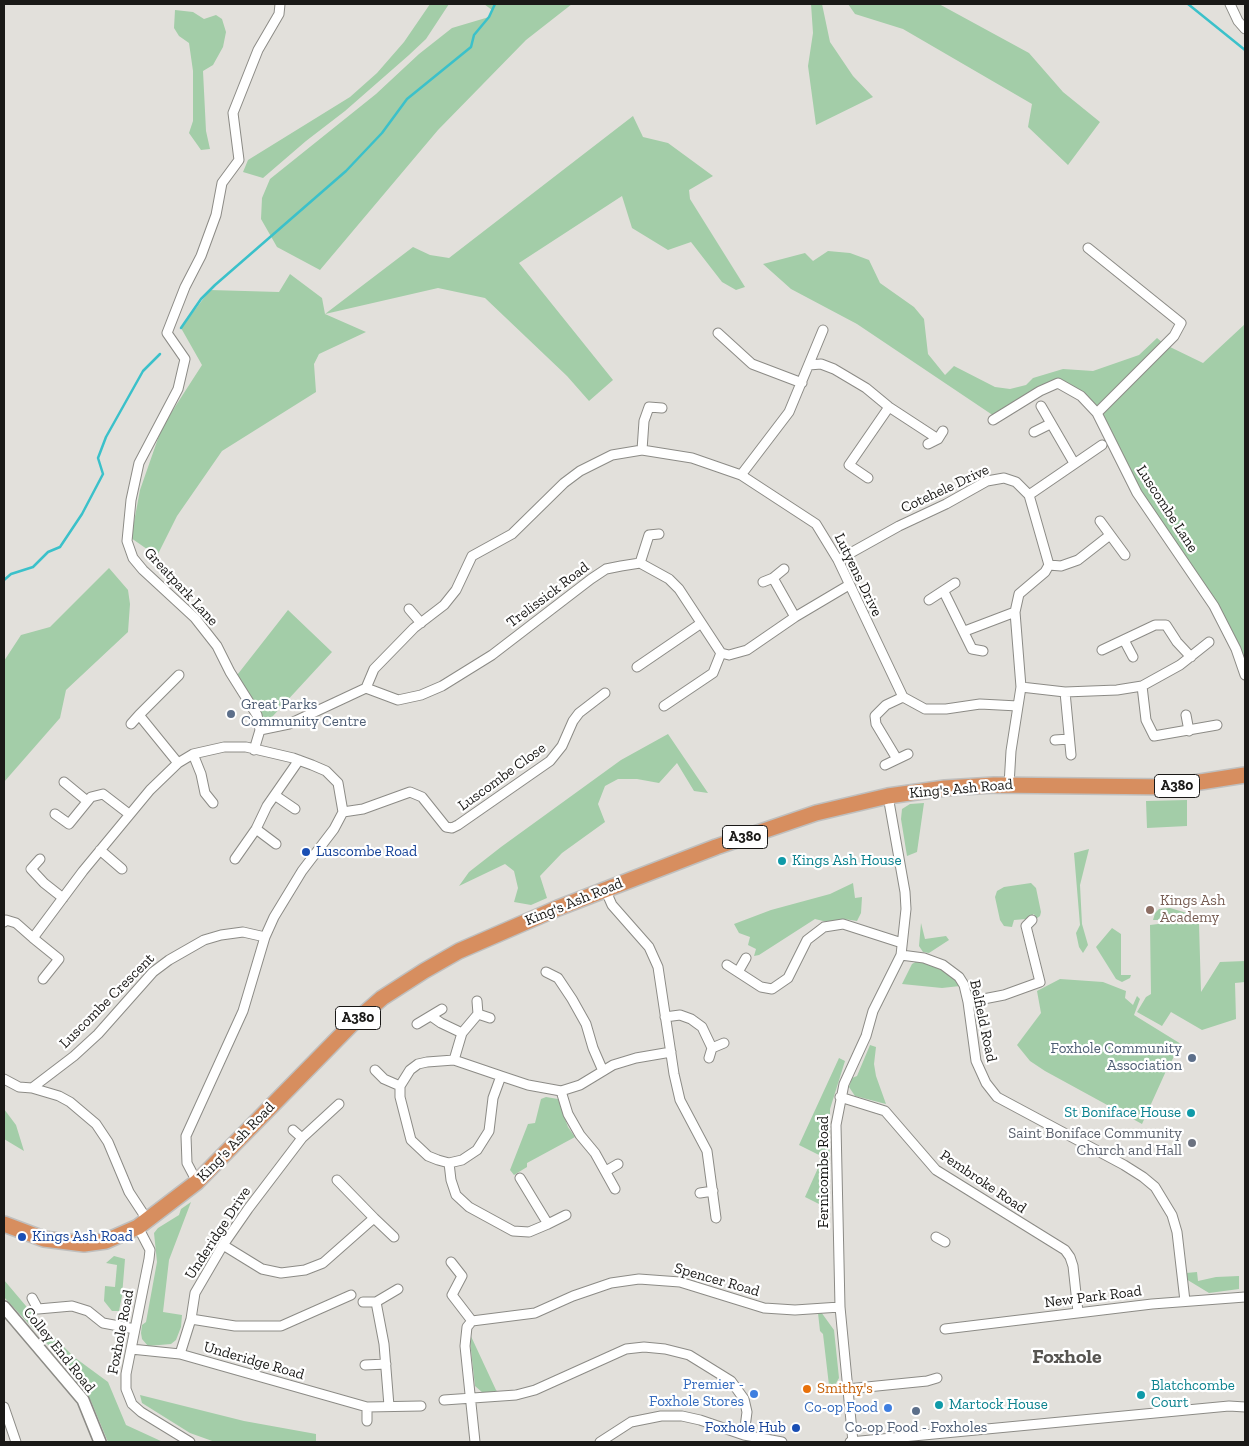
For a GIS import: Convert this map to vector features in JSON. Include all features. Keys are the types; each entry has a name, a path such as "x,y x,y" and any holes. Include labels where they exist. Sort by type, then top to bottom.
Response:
{"highway":[{"name":"King's Ash Road","path":"4,1224 44,1239 84,1244 106,1241 143,1224 197,1182 351,1024 382,998 424,970 459,951 605,889 716,847 816,813 888,796 945,788 1010,785 1168,787 1245,775"}],"street":[{"name":"Greatpark Lane","path":"260,730 257,715 230,672 217,646 195,618 143,570 133,558 127,541 131,500 139,463 178,389 185,359 167,333 185,287 201,256 216,215 222,183 239,160 233,113 258,50 279,14 280,4"},
{"path":"1230,4 1238,21 1245,29"},
{"path":"993,420 1040,391 1058,383 1081,396 1097,413 1174,336 1181,322 1088,248"},
{"path":"741,475 789,412 823,330"},
{"path":"718,333 752,364 802,383"},
{"path":"809,365 821,364 834,369 866,388 889,407 941,435 928,444"},
{"path":"642,450 644,420 649,407 645,397"},
{"path":"1041,406 1074,463"},
{"path":"649,407 662,408"},
{"path":"868,478 849,466 889,407"},
{"name":"Luscombe Lane","path":"1097,413 1137,493 1214,606 1236,649 1245,675"},
{"path":"1034,432 1050,424"},
{"path":"1010,785 1011,751 1021,687 1015,612 1019,594 1045,572 1049,565 1029,495 1102,445"},
{"name":"Lutyens Drive","path":"366,688 374,669 421,623 444,605 456,590 472,556 512,534 564,483 580,471 612,455 642,450 692,458 741,475 816,524 838,560 903,697"},
{"name":"Cotehele Drive","path":"838,560 987,481 1004,478 1016,482 1029,495"},
{"path":"1100,521 1125,555"},
{"path":"642,527 649,535"},
{"path":"649,535 659,534"},
{"path":"649,535 640,563 669,579 679,589 700,624 721,653 729,655 747,650 794,617 849,584"},
{"path":"1049,565 1061,566 1078,560 1110,535"},
{"name":"Trelissick Road","path":"366,688 398,700 420,695 442,686 492,655 606,569 640,563"},
{"path":"763,582 773,578 784,569"},
{"path":"773,578 794,617"},
{"path":"929,600 955,584"},
{"path":"944,592 965,631 972,649 983,652"},
{"path":"409,609 421,623"},
{"path":"965,631 1015,612"},
{"path":"637,667 700,624"},
{"path":"1102,650 1156,625 1166,625 1177,642 1191,657"},
{"path":"1124,640 1133,657"},
{"path":"1021,687 1065,692 1117,690 1142,686 1191,657 1209,642"},
{"path":"664,706 713,673 721,653"},
{"path":"131,724 178,676"},
{"path":"1142,686 1146,720 1154,736 1217,726"},
{"path":"254,750 260,730 289,724 366,688"},
{"path":"1065,692 1071,755"},
{"name":"Luscombe Close","path":"343,812 363,809 410,792 422,797 446,827 452,828 550,761 562,746 573,721 579,713 605,693"},
{"path":"897,759 876,724 875,716 886,705 903,697 925,709 946,709 980,704 1018,706"},
{"path":"139,714 178,763"},
{"path":"1186,715 1189,731"},
{"path":"1055,740 1069,739"},
{"path":"33,938 100,850 162,776 193,754 224,747 254,750 299,760 326,771 338,784 343,812 334,829 302,871 274,917 265,937 243,1011 186,1136 187,1163 197,1182"},
{"path":"193,754 201,774 205,793 213,803"},
{"path":"885,765 908,754"},
{"path":"235,859 256,828 267,806 276,796 299,760"},
{"path":"64,782 87,801"},
{"path":"55,814 69,824 91,797 103,794 129,814"},
{"path":"276,796 295,809"},
{"name":"Fernicombe Road","path":"852,1442 840,1307 835,1138 840,1097 851,1066 866,1036 873,1012 901,954 906,892 888,796"},
{"path":"256,828 276,844"},
{"path":"100,850 122,869"},
{"path":"40,859 31,869 44,883 63,898"},
{"path":"605,889 612,905 649,947 658,968 680,1100 707,1151 716,1218"},
{"path":"4,922 6,920 16,923 59,959 43,979"},
{"path":"968,1002 1004,995 1040,982 1026,924"},
{"path":"726,965 761,987 772,989 788,978 793,972 807,940 824,927 833,925 853,926 902,943"},
{"name":"Luscombe Crescent","path":"32,1088 92,1040 153,972 169,960 204,940 221,935 244,932 265,937"},
{"name":"Belfield Road","path":"901,954 924,958 951,970 964,985 976,1061 986,1083 997,1097 1144,1176 1159,1193 1172,1215 1177,1232 1185,1301"},
{"path":"738,972 746,958"},
{"path":"558,978 563,969"},
{"path":"546,972 558,978 586,1024 593,1048 603,1070"},
{"path":"454,1060 462,1033 478,1014 478,1001"},
{"path":"417,1024 442,1009"},
{"path":"478,1014 490,1018"},
{"path":"665,1017 680,1015 691,1019 702,1028 712,1048 710,1058"},
{"path":"431,1016 441,1024 462,1033"},
{"path":"712,1048 724,1043"},
{"path":"501,1076 493,1098 489,1131 477,1150 462,1160 449,1163 428,1156 411,1140 402,1111 400,1086 404,1077 418,1064 454,1060 528,1085 561,1091 580,1085 603,1070 636,1058 671,1052"},
{"path":"375,1070 384,1079 400,1086"},
{"name":"Foxhole Road","path":"4,1079 19,1087 32,1088 70,1102 96,1124 108,1142 143,1224 150,1250 150,1260 135,1329 126,1383 132,1404 190,1442"},
{"path":"561,1091 568,1114 606,1172 614,1189"},
{"name":"Pembroke Road","path":"840,1097 885,1111 936,1170 1065,1250 1073,1266 1078,1312"},
{"name":"Underidge Drive","path":"180,1354 191,1319 195,1293 223,1245 302,1138 339,1104"},
{"path":"293,1130 302,1138"},
{"path":"449,1163 450,1180 456,1195 469,1207 513,1231 528,1232 566,1215"},
{"path":"606,1172 618,1164"},
{"path":"520,1178 548,1224"},
{"path":"337,1180 394,1237"},
{"path":"700,1193 713,1191"},
{"path":"223,1245 262,1269 282,1272 305,1270 324,1263 374,1218"},
{"path":"936,1237 945,1242"},
{"path":"451,1262 462,1276 452,1295 472,1321 467,1327 465,1336 475,1442"},
{"name":"Spencer Road","path":"472,1321 535,1313 573,1296 612,1283 639,1279 680,1282 764,1308 795,1310 840,1307"},
{"path":"363,1302 376,1302 398,1289"},
{"path":"191,1319 235,1326 281,1326 351,1295"},
{"name":"New Park Road","path":"945,1329 1078,1312 1245,1297"},
{"path":"32,1298 38,1309 72,1306 88,1311 103,1323 135,1329"},
{"path":"376,1302 386,1364 389,1406"},
{"name":"Colley End Road","path":"4,1307 83,1400 100,1442"},
{"path":"444,1400 470,1397 503,1397 535,1390 626,1348 665,1349 689,1354 731,1382 744,1399 747,1412 744,1436"},
{"name":"Underidge Road","path":"131,1350 180,1354 367,1408 421,1406"},
{"path":"365,1365 386,1364"},
{"path":"847,1389 927,1381 937,1378"},
{"path":"852,1442 1229,1406 1245,1407"},
{"path":"4,1407 15,1438 23,1442"},
{"path":"367,1408 367,1422"},
{"path":"600,1442 631,1422 661,1416 682,1416 700,1420 744,1436 782,1442"}],"green space":[{"path":"430,4 449,4 426,39 409,55 345,111 263,178 243,172 248,160 350,97 377,73 404,42"},
{"path":"484,4 572,4 526,40 438,130 320,270 277,247 261,219 262,198 270,179 376,94 419,54 452,28 489,17 492,10"},
{"path":"811,4 822,4 830,42 853,76 873,97 816,125 808,66 813,33"},
{"path":"848,4 939,4 1029,53 1063,92 1100,122 1068,165 1028,127 1032,104 903,29 855,14"},
{"path":"175,10 193,12 204,19 216,15 222,19 226,32 223,47 213,65 203,71 206,131 210,149 201,150 189,133 193,121 193,71 189,43 179,36 174,28"},
{"path":"633,116 643,137 668,143 713,176 689,190 690,199 745,287 736,290 722,282 691,242 668,250 632,228 622,196 519,263 613,380 589,401 567,376 485,298 438,288 325,314 413,247 430,255 449,258"},
{"path":"828,251 850,253 869,260 880,283 914,307 924,319 928,354 945,375 954,366 995,387 1010,389 1026,385 1033,378 1063,369 1093,371 1139,355 1157,338 1163,343 1097,410 1060,381 994,416 857,324 791,289 763,264 805,253 813,261"},
{"path":"290,274 322,298 325,314 366,332 319,354 314,364 316,392 222,451 177,516 157,556 131,538 140,490 162,427 202,365 181,328 210,290 279,292"},
{"path":"1245,324 1245,665 1217,604 1141,490 1103,414 1170,347 1203,363"},
{"path":"109,568 128,590 130,604 128,632 66,690 60,718 4,782 4,661 21,635 50,627"},
{"path":"288,610 332,652 260,730 234,679"},
{"path":"668,734 708,793 694,791 677,763 659,783 637,779 618,779 605,786 598,804 605,822 562,853 540,876 547,898 531,905 514,902 518,888 514,871 505,864 459,886 469,872 501,847 621,760"},
{"path":"1187,800 1187,826 1147,828 1146,801"},
{"path":"924,803 917,852 907,856 901,819 902,809 910,804"},
{"path":"1089,849 1080,885 1082,924 1088,945 1083,953 1079,947 1076,933 1080,925 1074,853"},
{"path":"853,883 855,898 862,897 861,913 857,921 844,919 827,922 815,919 759,955 754,956 756,949 748,945 750,937 739,933 734,924 771,910 830,894"},
{"path":"1031,883 1036,888 1041,912 1040,916 1036,919 1034,914 1026,919 1014,920 1012,927 1004,926 1000,920 995,897 997,891 1004,887"},
{"path":"1170,908 1187,913 1197,919 1199,924 1201,992 1220,962 1245,961 1245,982 1235,983 1236,1019 1202,1030 1171,1012 1162,1026 1137,1012 1146,997 1151,994 1150,925 1158,924 1158,920 1153,920 1155,913 1159,909"},
{"path":"921,923 925,939 946,936 949,940 929,953 923,952 919,946"},
{"path":"1112,928 1121,934 1121,975 1131,975 1130,978 1122,982 1116,979 1096,947"},
{"path":"919,960 943,970 956,979 960,986 942,988 902,984 912,964"},
{"path":"1060,979 1103,982 1126,991 1125,998 1133,1005 1137,996 1140,999 1134,1015 1181,1044 1166,1071 1142,1124 1045,1071 1030,1061 1017,1045 1041,1013 1037,991"},
{"path":"870,1045 876,1047 874,1064 876,1076 886,1104 855,1096 849,1087 852,1078 857,1076"},
{"path":"839,1058 845,1061 830,1109 829,1209 805,1197 823,1157 799,1145"},
{"path":"546,1097 558,1099 568,1127 575,1137 527,1163 527,1167 514,1175 510,1170 528,1124 535,1123 541,1099"},
{"path":"4,1109 16,1125 24,1151 4,1139"},
{"path":"191,1202 169,1260 163,1312 182,1315 181,1327 176,1340 171,1344 148,1346 142,1339 141,1333 142,1325 146,1322 157,1262 154,1233 158,1228 179,1215 181,1209"},
{"path":"114,1256 125,1259 119,1311 112,1311 104,1301 105,1286 115,1287 117,1265 106,1263"},
{"path":"1197,1272 1198,1281 1216,1277 1239,1276 1239,1289 1209,1293 1186,1279 1186,1273"},
{"path":"4,1280 42,1325 74,1357 108,1382 126,1425 163,1442 108,1442 91,1401 62,1360 4,1297"},
{"path":"821,1312 834,1330 839,1378 830,1394 823,1334 820,1331 818,1313"},
{"path":"469,1332 499,1393 483,1393 475,1386"},
{"path":"140,1395 244,1421 316,1434 316,1442 215,1442 190,1433 142,1403"}],"waterway":[{"path":"181,328 201,299 215,285 346,171 382,133 407,99 471,47 474,35 489,17 495,4"},
{"path":"1188,4 1245,50"},
{"path":"4,580 11,574 33,567 48,552 60,547 82,514 103,474 98,458 106,437 143,371 160,354"}],"place":[{"name":"Great Parks Community Centre","path":"231,714"},
{"name":"Luscombe Road","path":"306,852"},
{"name":"Kings Ash House","path":"782,861"},
{"name":"Kings Ash Academy","path":"1150,910"},
{"name":"Foxhole Community Association","path":"1192,1058"},
{"name":"St Boniface House","path":"1191,1113"},
{"name":"Saint Boniface Community Church and Hall","path":"1192,1143"},
{"name":"Kings Ash Road","path":"22,1237"},
{"name":"Smithy's","path":"807,1389"},
{"name":"Premier - Foxhole Stores","path":"754,1394"},
{"name":"Blatchcombe Court","path":"1141,1395"},
{"name":"Martock House","path":"939,1405"},
{"name":"Co-op Food","path":"888,1408"},
{"name":"Co-op Food - Foxholes","path":"916,1411"},
{"name":"Foxhole Hub","path":"796,1428"}],"district":[{"name":"Foxhole","path":"1067,1357"}]}
